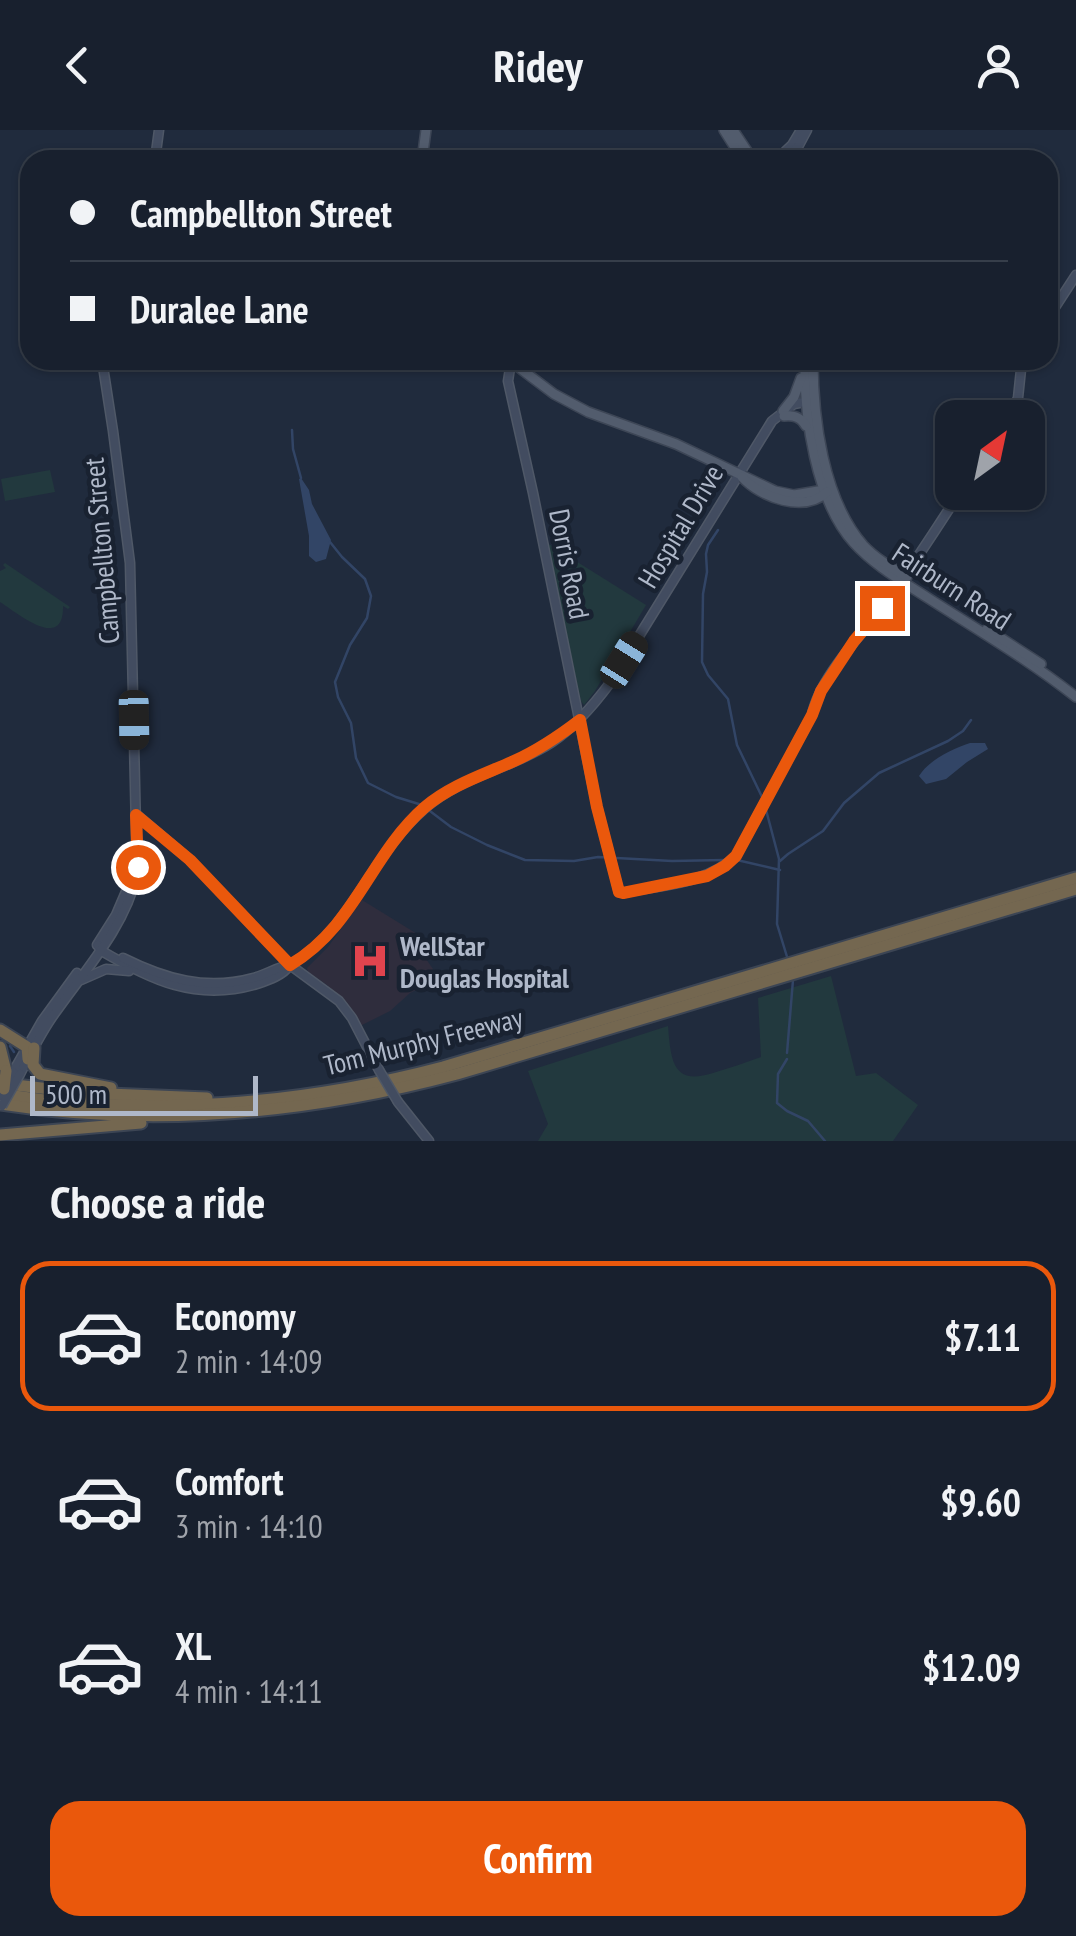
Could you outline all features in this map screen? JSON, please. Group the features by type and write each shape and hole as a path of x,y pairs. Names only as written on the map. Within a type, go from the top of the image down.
{"highway":[{"name":"Tom Murphy Freeway","path":"4,1090 81,1103 134,1106 224,1104 356,1088 442,1068 1076,876"},
{"name":"Tom Murphy Freeway","path":"4,1090 85,1114 185,1116 297,1108 366,1096 421,1084 1076,889"},
{"path":"0,1030 26,1049"},
{"path":"35,1033 25,1040 26,1049 40,1074 144,1095"},
{"path":"0,1047 4,1090 276,1099"},
{"path":"0,1136 185,1116"}],"main road":[{"path":"522,370 554,394 588,412 676,444 784,494 830,491"},
{"path":"802,370 800,386 783,414 800,419 809,432"},
{"path":"804,370 809,432 830,491"},
{"path":"811,370 806,402 830,491"},
{"name":"Fairburn Road","path":"830,491 865,547 903,578 1076,697"},
{"name":"Fairburn Road","path":"903,578 1016,646 1076,689"}],"street":[{"path":"787,150 804,130"},
{"path":"1058,303 1076,275"},
{"name":"Campbellton Street","path":"35,1033 113,932 135,880 130,564 104,370"},
{"name":"Dorris Road","path":"509,370 508,382 597,807 619,892 707,876 725,866 742,847 821,691 903,578"},
{"path":"1017,400 1021,370"},
{"path":"783,414 794,404 806,402"},
{"name":"Hospital Drive","path":"100,947 156,974 192,983 252,979 304,957 328,936 396,838 427,806 460,784 552,742 580,720 610,683 772,421 783,414"},
{"path":"903,578 948,510"},
{"path":"136,815 190,860 290,965 336,998 398,1102 429,1141"},
{"name":"Campbellton Street","path":"100,947 132,877 136,859"},
{"path":"113,932 111,946 118,956"},
{"name":"Hospital Drive","path":"100,947 138,973 178,987 214,991 263,982 287,971 290,965"},
{"path":"278,952 278,969"},
{"path":"304,957 304,969 310,979"},
{"path":"69,989 100,971 120,968 138,973"},
{"name":"Campbellton Street","path":"4,1090 26,1049 69,989"}],"shaded area":[{"name":"WellStar Douglas Hospital","path":"362,900 435,945 426,959 433,969 418,989 390,1011 360,1026 340,999 307,968 328,947"}],"green space":[{"path":"50,470 55,492 5,501 1,479"},
{"path":"547,543 646,605 584,705 581,701"},
{"path":"5,563 70,607 63,606 56,627 38,625 0,602 0,571 6,568"},
{"path":"831,976 856,1076 876,1073 918,1105 893,1141 538,1141 548,1124 528,1071 668,1026 673,1059 682,1073 699,1076 719,1071 761,1057 758,998"}],"water":[{"path":"301,478 331,540 326,559 316,562 309,556"},
{"path":"970,743 985,743 988,749 946,779 926,784 919,776 942,756"}],"waterway":[{"path":"292,430 301,478"},
{"path":"718,530 706,554 702,662 728,699 737,745 763,799"},
{"path":"330,542 365,579 371,596 367,618 350,645 335,682 351,723 356,758 368,783 422,805 451,827 525,860 724,860"},
{"path":"780,861 823,831 844,803 879,773 948,741 971,720"},
{"path":"765,806 779,859 777,924 788,960"},
{"path":"737,860 780,870"},
{"path":"787,1053 793,980"},
{"path":"10,1046 14,1052"},
{"path":"787,1059 778,1074 777,1103 808,1121 825,1141"}],"place":[{"name":"WellStar Douglas Hospital","path":"370,961"}],"route":[{"path":"138,867 136,815 207,876 290,965 328,936 396,838 427,806 460,784 552,742 580,720 619,892 707,876 725,866 742,847 821,691 854,641 882,608"}]}
